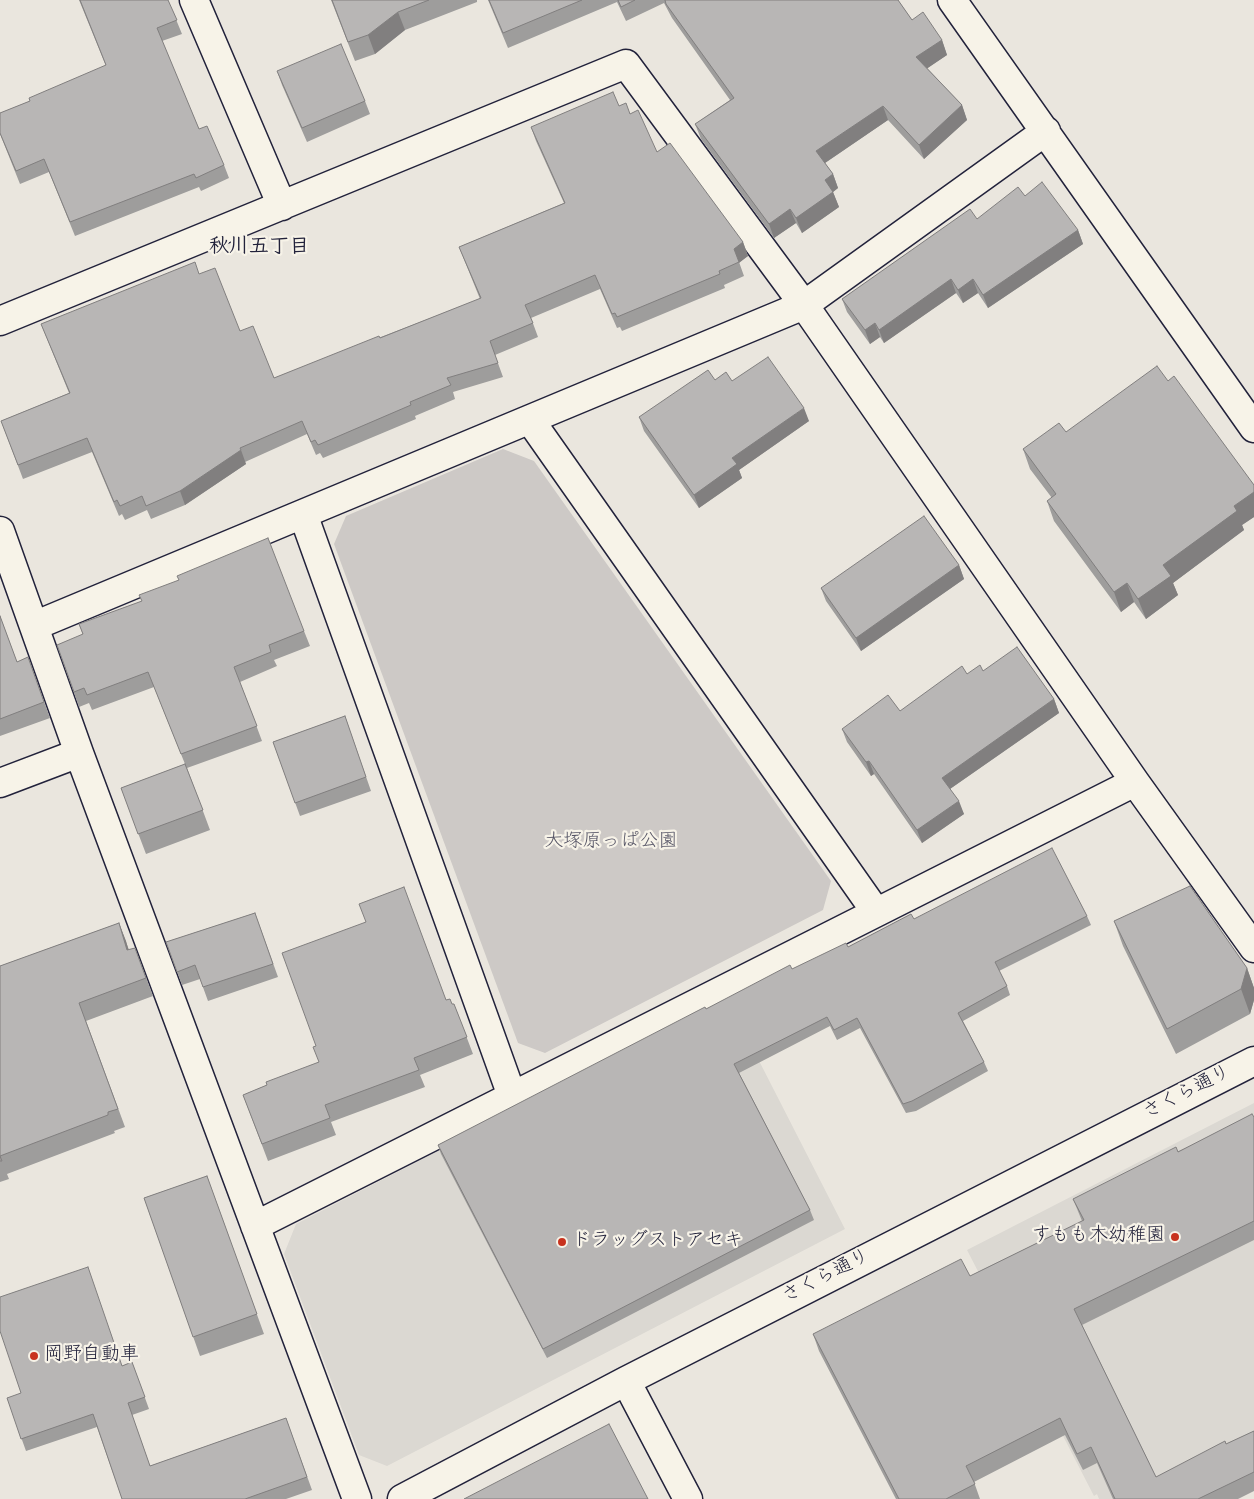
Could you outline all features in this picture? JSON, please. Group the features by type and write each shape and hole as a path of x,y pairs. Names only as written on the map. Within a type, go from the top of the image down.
{"street":[{"path":"194,0 282,206"},
{"path":"952,0 1254,428"},
{"path":"0,321 626,64 804,305 1134,782 1254,948"},
{"path":"34,626 804,305 1046,131"},
{"path":"530,420 876,912"},
{"path":"303,514 512,1096"},
{"path":"0,531 79,753 357,1499"},
{"path":"0,782 79,753"},
{"path":"255,1226 1134,782"},
{"name":"さくら通り","path":"402,1499 626,1381 1254,1061"},
{"path":"626,1381 688,1499"}],"shaded area":[{"path":"729,1002 845,1229 387,1466 359,1455 284,1254 296,1224"},
{"path":"1254,1103 1254,1442 1141,1499 1099,1499 1097,1494 1094,1496 967,1250"}],"green space":[{"name":"大塚原っぱ公園","path":"503,449 534,461 831,881 823,910 545,1053 518,1043 334,544 346,516"}],"building":[{"path":"80,0 168,0 177,20 157,28 199,129 207,126 224,165 196,178 194,174 70,222 44,159 16,171 0,133 0,113 30,101 29,98 106,65"},
{"path":"332,0 429,0 398,12 368,35 348,42"},
{"path":"489,0 582,0 503,33"},
{"path":"618,0 635,0 621,7"},
{"path":"665,0 898,0 912,20 923,12 942,40 916,57 962,105 919,145 883,106 816,151 833,174 825,180 833,192 796,218 790,209 769,224 695,124 734,98"},
{"path":"341,44 365,101 302,128 277,71"},
{"path":"613,92 619,106 626,103 630,114 638,110 657,152 670,143 743,242 734,249 739,262 719,271 720,274 617,317 615,313 612,314 595,275 525,305 533,323 490,341 498,363 447,378 451,385 410,402 411,405 318,445 315,440 311,442 302,421 240,448 241,450 180,491 146,506 142,496 120,506 117,500 114,502 87,438 18,465 1,421 70,393 41,324 195,262 199,274 215,268 240,331 253,326 274,378 481,298 459,247 565,203 531,127"},
{"path":"1042,182 1078,230 983,295 973,279 958,290 951,279 879,330 875,323 865,330 842,299 970,209 977,219 1018,187 1025,196"},
{"path":"768,357 804,408 732,458 737,464 694,495 639,417 708,370 715,380 726,372 732,381"},
{"path":"1157,366 1168,381 1174,376 1254,485 1254,492 1234,506 1237,511 1163,565 1171,576 1138,599 1127,583 1114,592 1047,501 1056,494 1023,449 1059,423 1066,432"},
{"path":"924,516 959,565 856,638 821,588"},
{"path":"268,538 304,631 269,645 271,652 234,667 257,726 181,754 148,672 87,695 84,688 74,692 57,645 83,634 79,624 142,601 139,595 179,580 177,576"},
{"path":"0,616 17,662 28,657 44,702 0,719"},
{"path":"1017,647 1054,699 942,778 959,801 917,830 869,761 866,762 842,729 888,695 900,711 962,666 967,674 980,665 983,671"},
{"path":"345,716 366,777 295,803 273,742"},
{"path":"185,764 203,810 138,834 121,788"},
{"path":"1052,848 1087,916 995,962 1007,986 958,1013 984,1062 903,1104 857,1018 834,1030 827,1017 734,1064 810,1210 543,1349 438,1145 790,965 792,969 846,943 848,947 911,914 914,919"},
{"path":"1190,886 1247,968 1241,989 1167,1029 1114,921"},
{"path":"404,887 446,1000 450,999 452,1004 454,1004 467,1037 414,1058 419,1070 325,1105 330,1118 262,1144 243,1095 267,1085 266,1082 319,1062 313,1047 316,1046 282,953 366,922 359,904"},
{"path":"255,913 273,964 203,987 195,965 177,972 166,942"},
{"path":"119,923 127,950 135,948 146,978 79,1003 118,1109 108,1112 108,1115 0,1156 0,966"},
{"path":"1252,1114 1254,1117 1254,1221 1074,1309 1156,1477 1225,1441 1226,1444 1254,1431 1254,1472 1198,1499 1115,1499 1091,1447 1077,1454 1060,1418 966,1466 975,1484 946,1499 899,1499 813,1334 961,1259 970,1276 1084,1220 1073,1199 1176,1147 1178,1152"},
{"path":"207,1176 257,1314 193,1337 144,1198"},
{"path":"88,1267 122,1366 132,1362 145,1397 128,1403 150,1466 286,1418 307,1477 245,1499 122,1499 93,1414 21,1439 7,1398 21,1393 0,1331 0,1297"},
{"path":"609,1424 648,1499 464,1499"}],"place":[{"name":"すもも木幼稚園","path":"1175,1237"},
{"name":"ドラッグストアセキ","path":"562,1242"},
{"name":"岡野自動車","path":"34,1356"}],"district":[{"name":"秋川五丁目","path":"259,249"}]}
